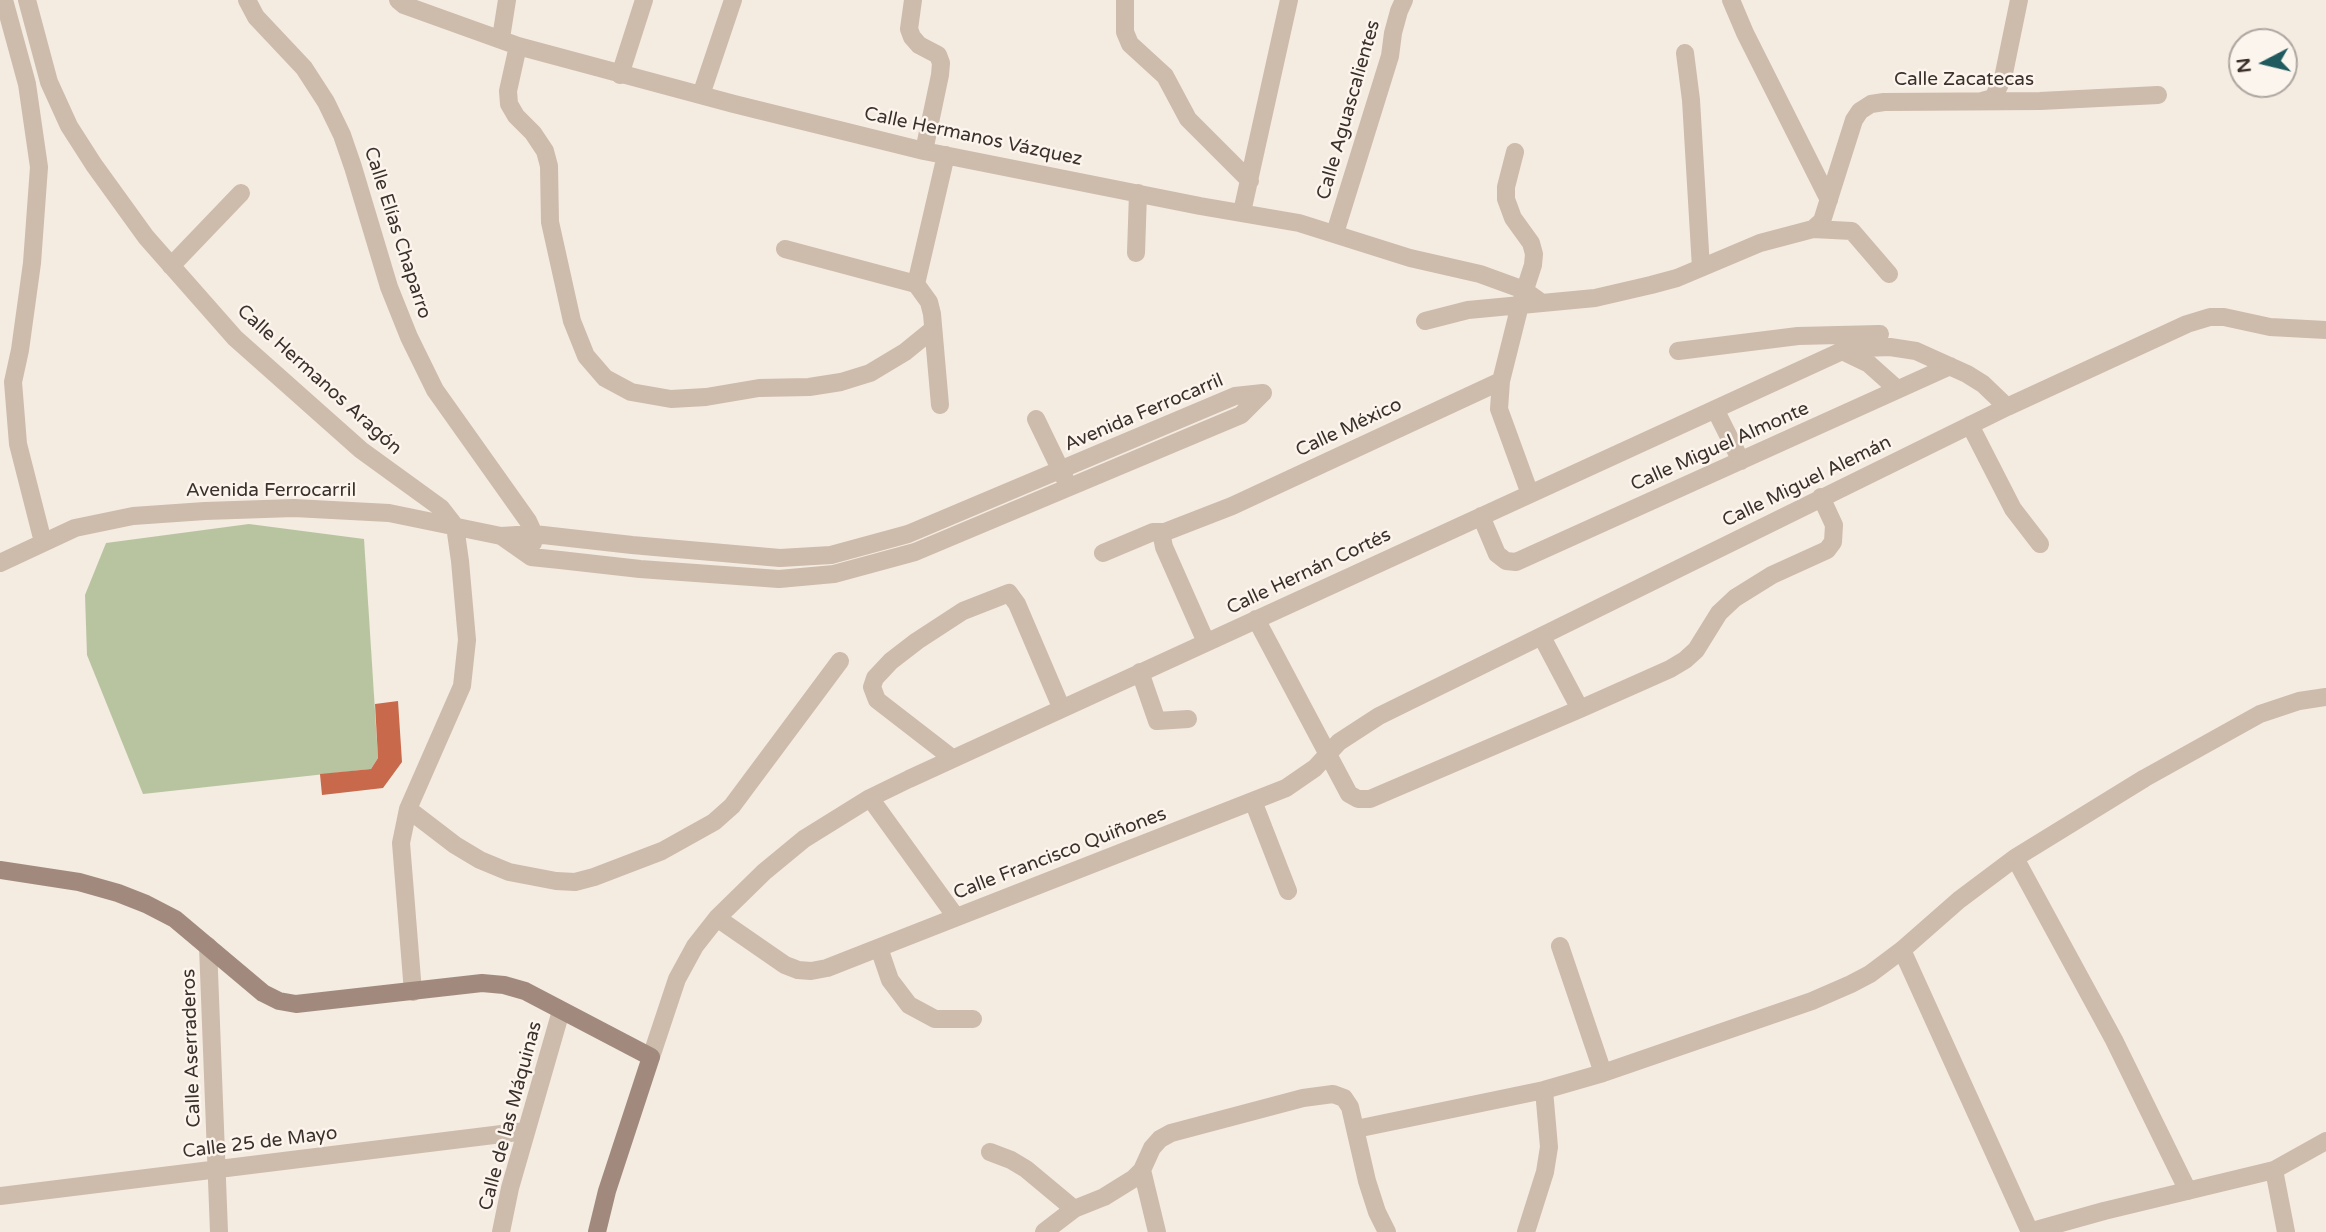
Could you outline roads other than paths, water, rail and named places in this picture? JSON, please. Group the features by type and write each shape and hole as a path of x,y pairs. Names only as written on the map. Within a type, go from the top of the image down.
{"street":[{"path":"4,0 27,84 39,167 32,263 13,383 18,444 43,542"},
{"name":"Calle Hermanos Aragón","path":"27,0 49,82 69,126 122,205 171,266 235,338 272,372 361,450 441,508 455,526"},
{"name":"Calle Hermanos Vázquez","path":"398,0 518,46 620,75 924,151 1138,194 1278,218 1335,233 1410,258 1480,274 1522,297 1542,303 1595,298 1651,285 1701,268 1760,243 1813,229 1852,232 1889,274"},
{"path":"501,38 507,0"},
{"path":"620,75 644,0"},
{"path":"701,95 733,0"},
{"path":"913,0 909,29 912,37 919,45 938,55 941,63 924,151"},
{"path":"1125,0 1125,32 1130,44 1165,76 1188,119 1250,181"},
{"path":"1242,212 1289,0"},
{"name":"Calle Aguascalientes","path":"1335,233 1390,56 1392,33 1405,0"},
{"path":"1731,0 1829,200"},
{"path":"1982,101 1993,98 2003,78 2019,0"},
{"name":"Calle Elías Chaparro","path":"247,1 256,18 304,68 326,102 342,135 389,286 409,337 435,390 517,505 534,534"},
{"path":"518,46 508,91 509,104 545,151 549,166 551,222 572,321 586,356 605,378 631,392 671,399 706,397 759,388 809,387 841,382 870,373 905,352 932,330"},
{"path":"1685,53 1701,268"},
{"name":"Calle Zacatecas","path":"1813,229 1822,221 1854,120 1860,111 1871,104 2040,101 2158,94"},
{"path":"1515,152 1506,187 1506,199 1513,218 1531,243 1534,254 1501,381 1499,409 1530,494"},
{"path":"916,284 946,155"},
{"path":"171,266 241,193"},
{"path":"1136,253 1138,194"},
{"path":"785,249 916,284 929,302 932,314 940,405"},
{"path":"1424,321 1522,297"},
{"name":"Calle Miguel Alemán","path":"1327,754 1355,730 1379,716 1821,497 2187,324 2210,317 2224,317 2270,327 2326,330"},
{"path":"1678,351 1798,336 1880,334"},
{"path":"1798,336 1820,360"},
{"name":"Calle Hernán Cortés","path":"651,1057 677,979 695,946 717,918 803,839 870,798 952,758 1842,351 1890,348 1916,351 1983,384 2007,407"},
{"path":"1842,351 1869,364 1897,389"},
{"name":"Calle Miguel Almonte","path":"1481,516 1497,554 1506,561 1527,559 1950,366"},
{"name":"Calle México","path":"1103,553 1153,532 1165,532 1232,506 1501,381"},
{"name":"Avenida Ferrocarril","path":"0,563 75,528 132,516 205,510 294,508 389,513 501,536 534,534 780,558 831,555 908,534 1064,478 1241,415 1263,393 1235,396 1064,478 915,552 834,574 779,579 640,569 531,556 501,536"},
{"path":"1715,409 1741,461"},
{"path":"1036,419 1064,478"},
{"path":"1970,425 2013,509 2040,544"},
{"path":"1256,620 1349,794 1358,799 1370,799 1580,709 1685,660 1696,650 1719,613 1735,598 1772,575 1827,550 1833,542 1834,525 1821,497"},
{"path":"412,992 401,844 408,809 462,686 467,640 455,526"},
{"path":"1165,532 1162,537 1164,547 1206,642"},
{"path":"531,556 534,534"},
{"path":"858,549 863,568"},
{"path":"952,758 877,700 872,687 875,678 891,661 963,611 1009,593 1017,604 1061,707"},
{"path":"1542,637 1580,709"},
{"path":"408,809 455,845 480,860 509,872 556,881 575,882 594,877 662,851 714,822 732,806 840,661"},
{"path":"1140,672 1157,721 1188,719"},
{"path":"1356,1129 1544,1090 1603,1073 1812,1001 1870,974 1959,900 2015,858 2145,778 2260,714 2299,701 2326,697"},
{"name":"Calle Francisco Quiñones","path":"717,918 785,965 811,971 827,968 1286,788 1315,768 1327,754"},
{"path":"870,798 956,917"},
{"path":"1253,801 1288,891"},
{"path":"2015,858 2114,1040 2188,1191"},
{"path":"0,870 79,882 118,893 175,919 263,993 279,1001 296,1004 482,983 504,985 525,991 651,1057 607,1191 597,1232"},
{"name":"Calle Aserraderos","path":"208,946 219,1232"},
{"path":"1560,946 1603,1073"},
{"path":"879,948 890,979 909,1005 934,1019 973,1019"},
{"path":"1902,950 2029,1232 2104,1210 2274,1170 2326,1141"},
{"name":"Calle de las Máquinas","path":"501,1232 510,1188 561,1011"},
{"path":"1526,1232 1545,1172 1549,1147 1544,1090"},
{"path":"1044,1232 1074,1209 1122,1188 1142,1170 1152,1147 1171,1133 1303,1098 1333,1094 1344,1098 1350,1107 1367,1181 1387,1232"},
{"name":"Calle 25 de Mayo","path":"0,1196 526,1131"},
{"path":"990,1152 1011,1160 1026,1170 1074,1209"},
{"path":"1142,1170 1157,1232"},
{"path":"2274,1170 2286,1232"}]}
